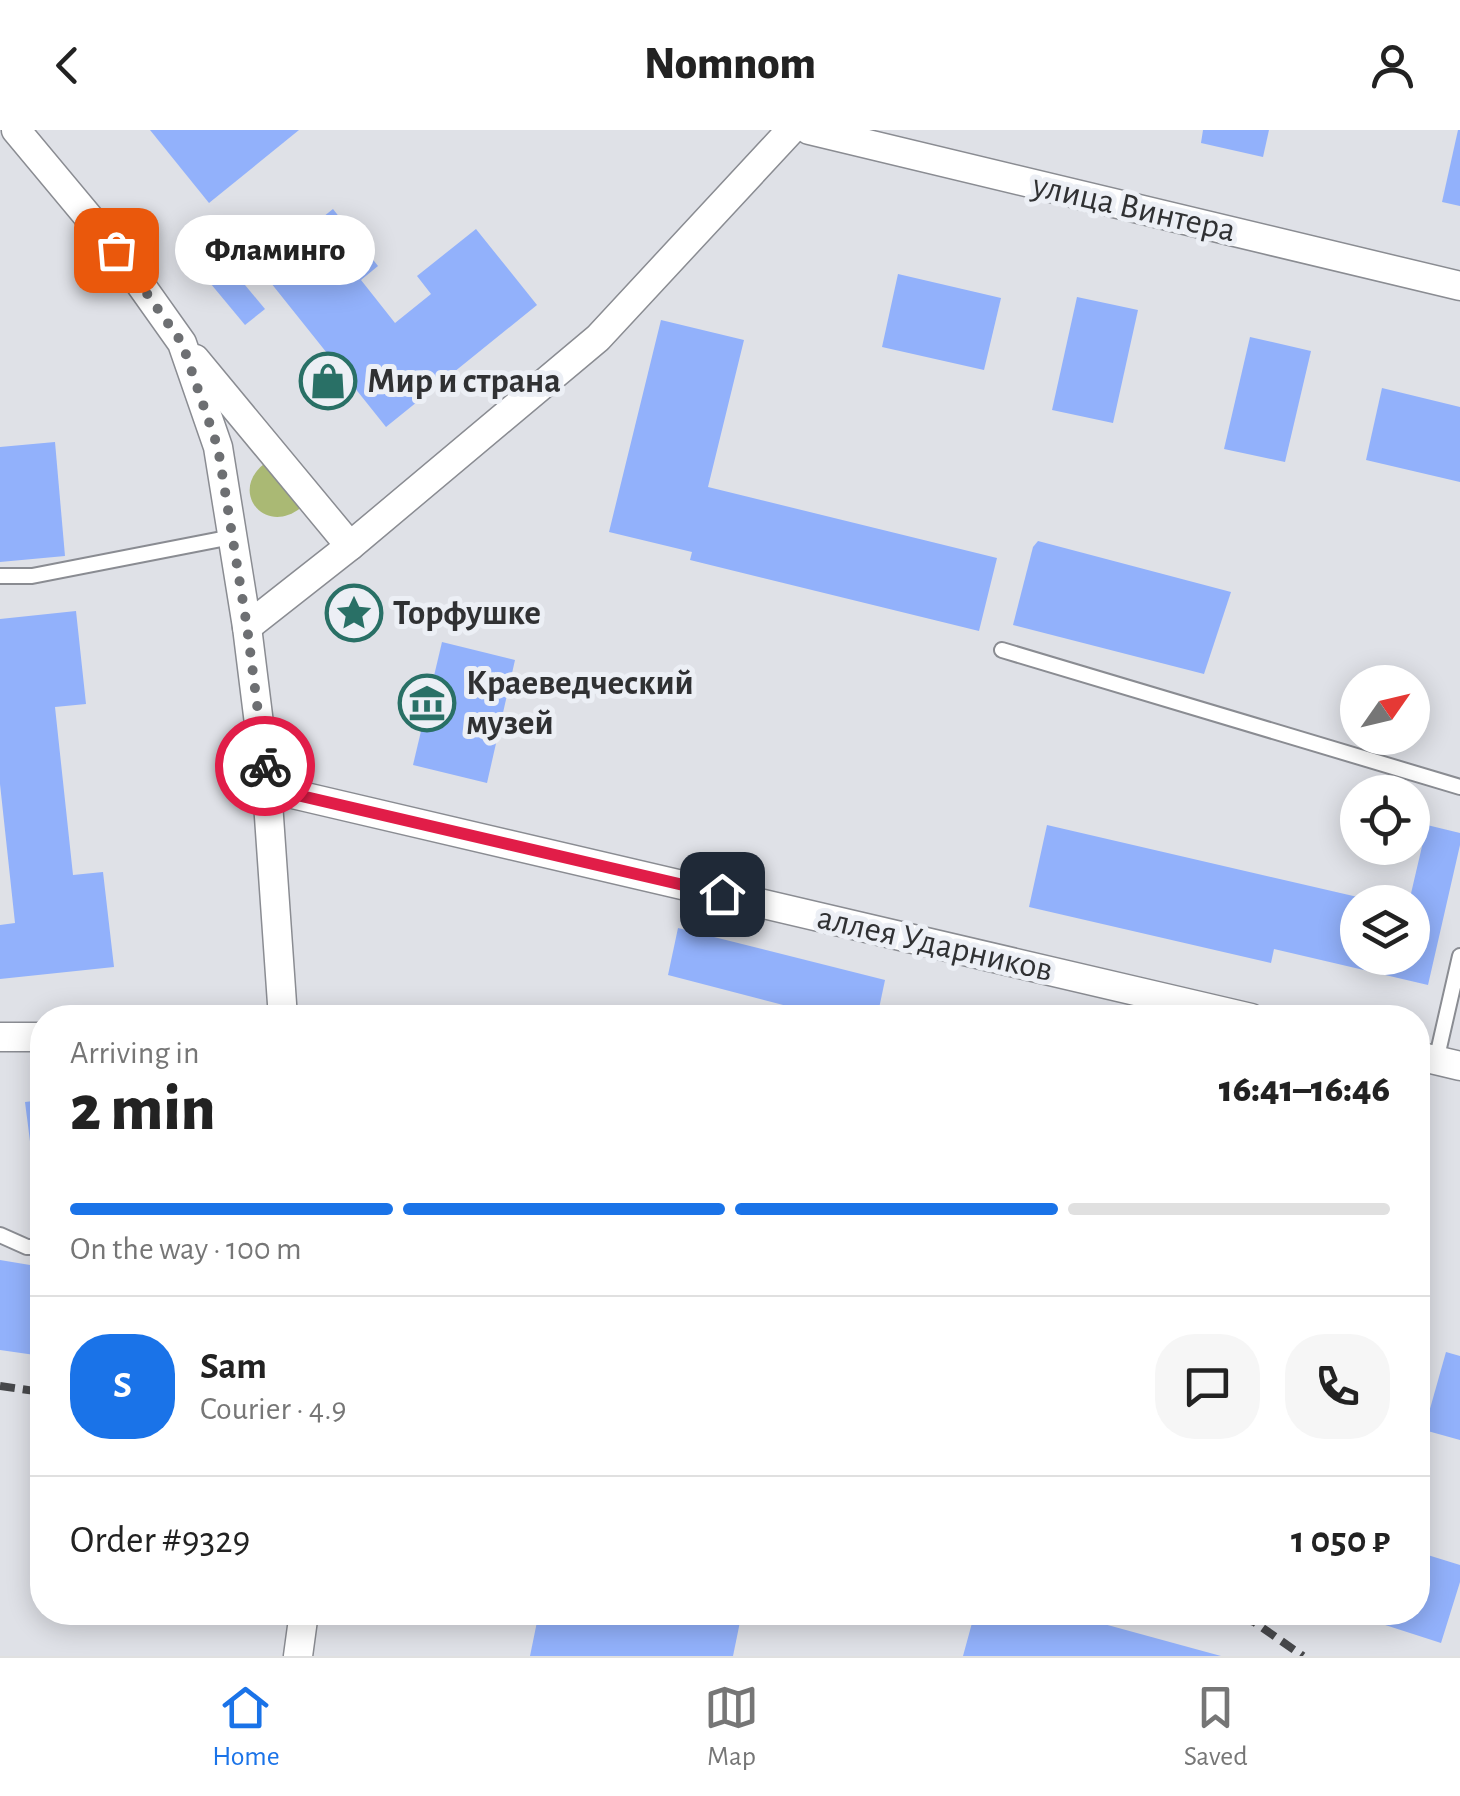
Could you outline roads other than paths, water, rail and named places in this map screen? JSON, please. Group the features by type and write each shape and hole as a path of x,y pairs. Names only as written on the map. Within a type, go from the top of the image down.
{"street":[{"path":"16,130 116,250 182,343 350,546"},
{"path":"247,627 598,338 791,130"},
{"name":"улица Винтера","path":"808,130 1460,286"},
{"path":"182,343 218,448 247,627 267,788 282,1005"},
{"name":"аллея Ударников","path":"267,788 1195,1005"},
{"path":"0,1038 30,1037"},
{"path":"298,1656 302,1625"}],"lane":[{"path":"0,576 32,576 232,538"},
{"path":"1002,650 1460,787"},
{"path":"1438,1061 1460,956"},
{"path":"0,1235 30,1247"}],"railway":[{"path":"0,1386 30,1390"},
{"path":"1258,1625 1303,1656"}],"place":[{"name":"Фламинго","path":"116,250"},
{"name":"Мир и страна","path":"328,381"},
{"name":"Торфушке","path":"354,613"},
{"name":"Краеведческий музей","path":"427,703"}]}
